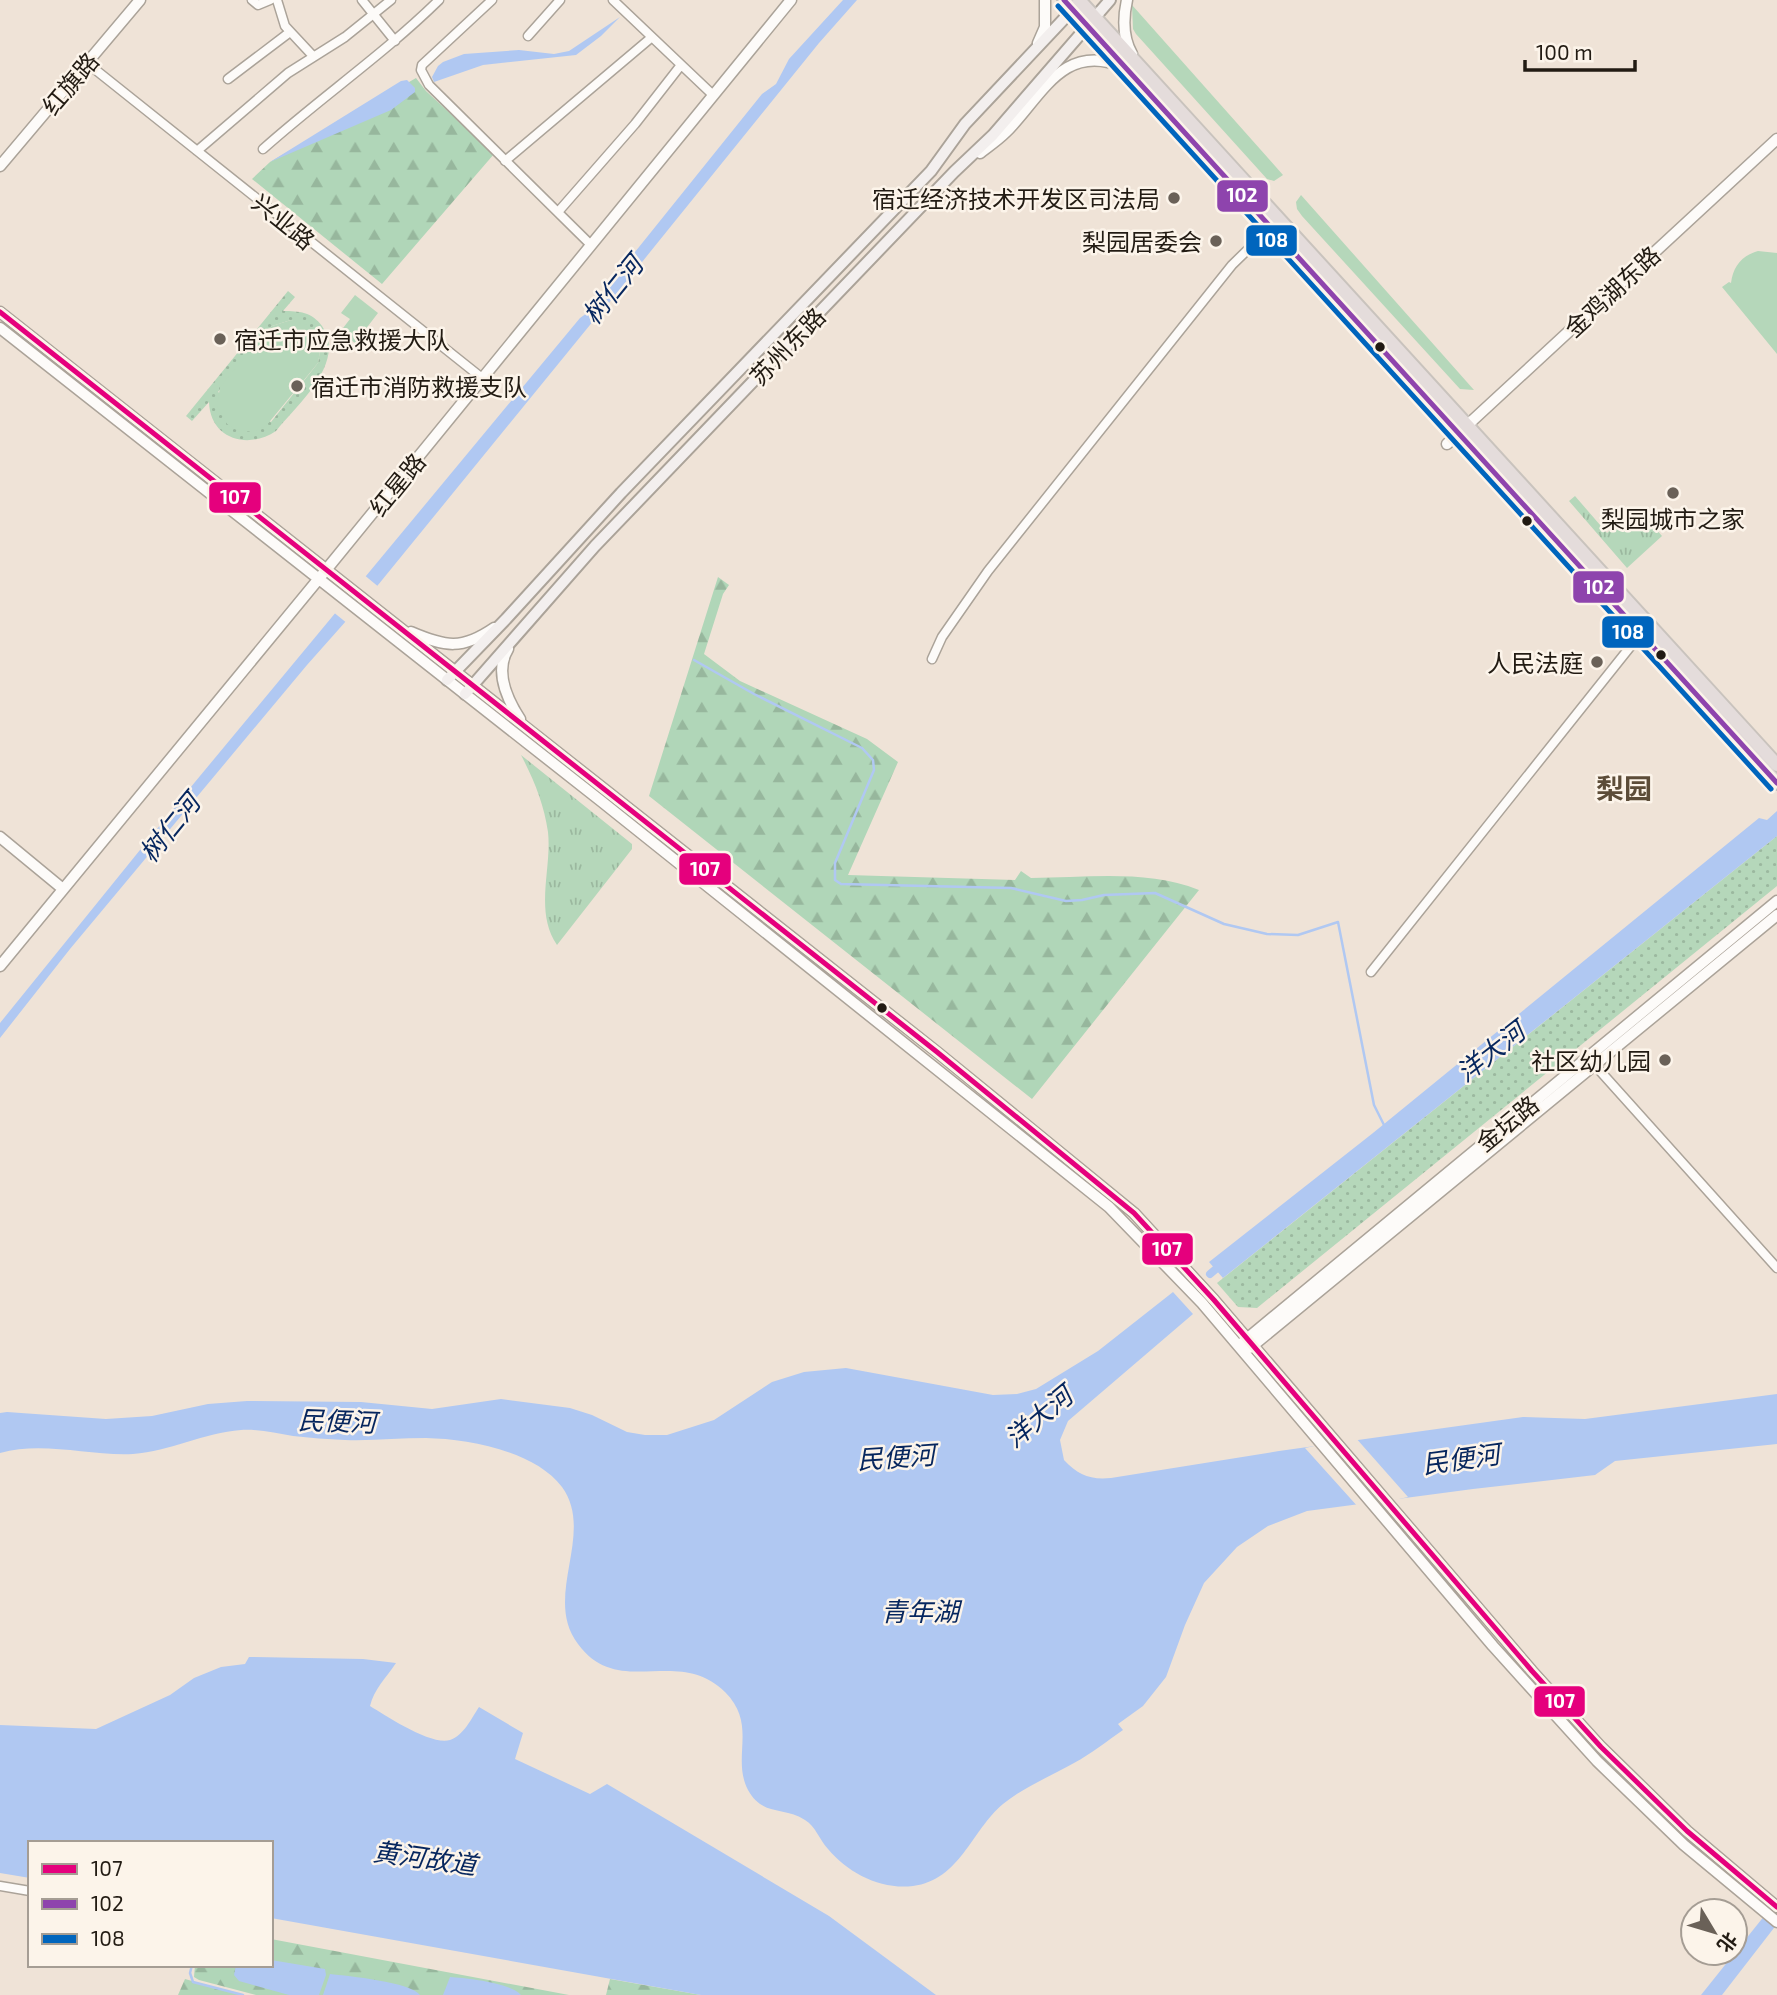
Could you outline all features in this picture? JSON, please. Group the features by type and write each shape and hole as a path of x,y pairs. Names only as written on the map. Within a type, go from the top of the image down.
{"highway":[{"path":"1076,2 1457,435"},
{"path":"1132,65 1271,228 1457,435 1777,765"},
{"path":"1644,629 1777,783"}],"main road":[{"name":"苏州东路","path":"465,694 595,546 954,172 993,135 1110,0"},
{"name":"苏州东路","path":"447,680 629,484 931,171 965,124 1076,2"}],"street":[{"name":"红旗路","path":"0,166 140,0"},
{"path":"252,0 258,5 270,0"},
{"path":"278,0 285,26 313,56"},
{"path":"362,0 395,41"},
{"path":"197,151 288,73 374,15 391,0"},
{"path":"263,149 312,106 395,41 439,0"},
{"path":"492,0 422,65 421,70 429,85 591,245"},
{"path":"528,36 560,0"},
{"path":"613,0 713,95"},
{"name":"红星路","path":"0,966 791,0"},
{"path":"1035,48 1045,27 1045,0"},
{"path":"954,172 1006,132 1056,74 1070,65 1101,60 1132,65 1125,33 1127,0"},
{"path":"228,79 290,32"},
{"path":"505,161 652,37"},
{"name":"兴业路","path":"87,64 482,378"},
{"path":"558,212 635,124 681,65"},
{"name":"金鸡湖东路","path":"1457,435 1777,139"},
{"path":"932,659 942,637 1000,554 1232,265 1271,228"},
{"path":"0,312 322,574 447,680 527,733 816,957 1049,1142 1133,1213 1250,1342 1532,1671 1601,1747 1687,1831 1775,1905"},
{"path":"0,328 322,574 399,627 456,671 808,968 1109,1207 1202,1303 1369,1502 1597,1762 1684,1845 1777,1922"},
{"path":"399,627 426,639 458,645 479,638 506,619"},
{"path":"1371,972 1644,629"},
{"path":"519,631 503,657 502,677 508,698 527,733"},
{"path":"0,837 63,889"},
{"name":"金坛路","path":"1241,1349 1591,1061 1777,901"},
{"name":"金坛路","path":"1591,1061 1777,915"},
{"path":"808,968 816,957"},
{"path":"861,1010 869,999"},
{"path":"1591,1061 1777,1268"},
{"path":"1276,1391 1286,1384"},
{"path":"0,1886 28,1891"}],"green space":[{"path":"1132,5 1283,175 1274,181 1267,179 1136,34 1133,29"},
{"path":"416,78 426,91 494,154 382,284 252,179 270,162"},
{"path":"1301,195 1474,390 1460,389 1302,216 1296,202"},
{"path":"1758,251 1777,253 1777,354 1722,287 1731,283 1736,267 1743,259"},
{"path":"288,291 295,297 283,311 305,313 322,326 328,340 324,368 317,382 276,431 254,440 232,438 216,425 209,402 192,421 186,416","holes":["291,320 318,336 321,345 318,363 271,422 218,392 272,326"]},
{"path":"355,295 378,313 355,343 340,332 350,319 341,313"},
{"path":"291,320 307,325 318,336 321,345 318,363 266,426 252,432 234,429 227,424 217,406 220,387 272,326"},
{"path":"1575,496 1607,533 1637,507 1662,536 1627,568 1569,501"},
{"path":"718,577 729,585 723,594 704,654 740,681 867,739 898,762 848,875 1015,880 1021,871 1031,878 1094,876 1158,879 1199,890 1032,1099 649,796"},
{"path":"521,755 632,844 632,849 557,945 546,918 548,832 538,792"},
{"path":"1777,836 1777,886 1257,1308 1238,1307 1217,1283"},
{"path":"273,1939 569,1995 256,1995 194,1977 195,1967 273,1967"},
{"path":"185,1979 242,1995 178,1995"},
{"path":"610,1979 701,1995 606,1995"}],"water":[{"name":"树仁河","path":"843,0 857,0 819,43 600,314 592,308 762,94 776,84 789,59"},
{"path":"620,17 576,55 483,65 434,82 432,77 443,62 464,54 519,50 554,54 569,51"},
{"path":"407,80 415,88 415,92 391,110 270,162 401,81"},
{"name":"树仁河","path":"587,313 594,320 378,585 307,665 70,949 0,1038 0,1023 195,782 580,318"},
{"path":"1777,811 1777,836 1223,1278 1209,1262 1373,1133 1759,818 1767,820"},
{"name":"青年湖","path":"1173,1292 1193,1314 1068,1421 1060,1440 1064,1460 1079,1473 1097,1478 1111,1478 1279,1451 1523,1417 1585,1419 1777,1394 1777,1444 1615,1461 1595,1475 1307,1511 1268,1526 1237,1547 1204,1583 1166,1677 1143,1706 1118,1724 1123,1730 1080,1759 1003,1804 954,1865 942,1874 929,1882 901,1887 877,1882 855,1872 836,1858 805,1820 767,1808 754,1798 743,1778 740,1717 735,1704 725,1692 707,1679 688,1673 612,1669 594,1660 578,1644 568,1626 565,1606 573,1545 571,1505 562,1487 535,1464 500,1449 462,1441 426,1438 345,1440 247,1430 227,1432 133,1454 33,1448 0,1453 0,1413 7,1412 106,1419 152,1416 208,1404 247,1401 361,1402 432,1409 501,1399 570,1408 627,1432 667,1435 714,1420 772,1382 804,1372 846,1368 993,1395 1017,1394 1036,1389 1098,1351"},
{"name":"黄河故道","path":"249,1657 363,1659 396,1663 377,1689 370,1706 421,1735 442,1741 455,1738 463,1731 479,1707 523,1733 515,1759 590,1794 607,1784 829,1916 936,1995 701,1995 273,1918 273,1841 28,1841 28,1878 0,1873 0,1725 96,1729 170,1695 194,1678 221,1667 245,1664"},
{"path":"1777,1900 1777,1924 1749,1960 1749,1935"},
{"path":"273,1960 325,1969 326,1975 319,1995 289,1995 239,1981 234,1975 236,1967 273,1967"},
{"path":"1723,1967 1744,1967 1722,1995 1701,1995"},
{"path":"330,1974 392,1983 414,1990 420,1995 323,1995"},
{"path":"450,1977 499,1984 521,1995 443,1995"}],"pier":[{"path":"363,574 380,588 348,624 332,611"},
{"path":"1355,1437 1408,1497 1359,1508 1305,1448"}],"waterway":[{"path":"694,660 754,694 862,748 873,760 874,770 835,863 835,880 841,884 1011,888 1066,901 1104,895 1155,893 1224,924 1267,934 1298,935 1338,922 1374,1105 1384,1125"},
{"name":"洋大河","path":"1210,1274 1223,1263"},
{"path":"192,1967 193,1982 243,1995"}],"transit line":[{"name":"102","path":"1064,0 1777,783"},
{"name":"108","path":"1058,6 1771,789"},
{"name":"107","path":"0,312 937,1052 1134,1213 1214,1300 1532,1671 1601,1747 1687,1831 1777,1907"}],"place":[{"name":"宿迁经济技术开发区司法局","path":"1174,198"},
{"name":"梨园居委会","path":"1216,241"},
{"name":"宿迁市应急救援大队","path":"220,339"},
{"name":"宿迁市消防救援支队","path":"297,386"},
{"name":"梨园城市之家","path":"1673,493"},
{"name":"人民法庭","path":"1597,662"},
{"name":"社区幼儿园","path":"1665,1060"}],"district":[{"name":"梨园","path":"1624,788"}],"water label":[{"name":"民便河","path":"337,1420"},
{"name":"民便河","path":"896,1456"},
{"name":"民便河","path":"1461,1458"}]}
